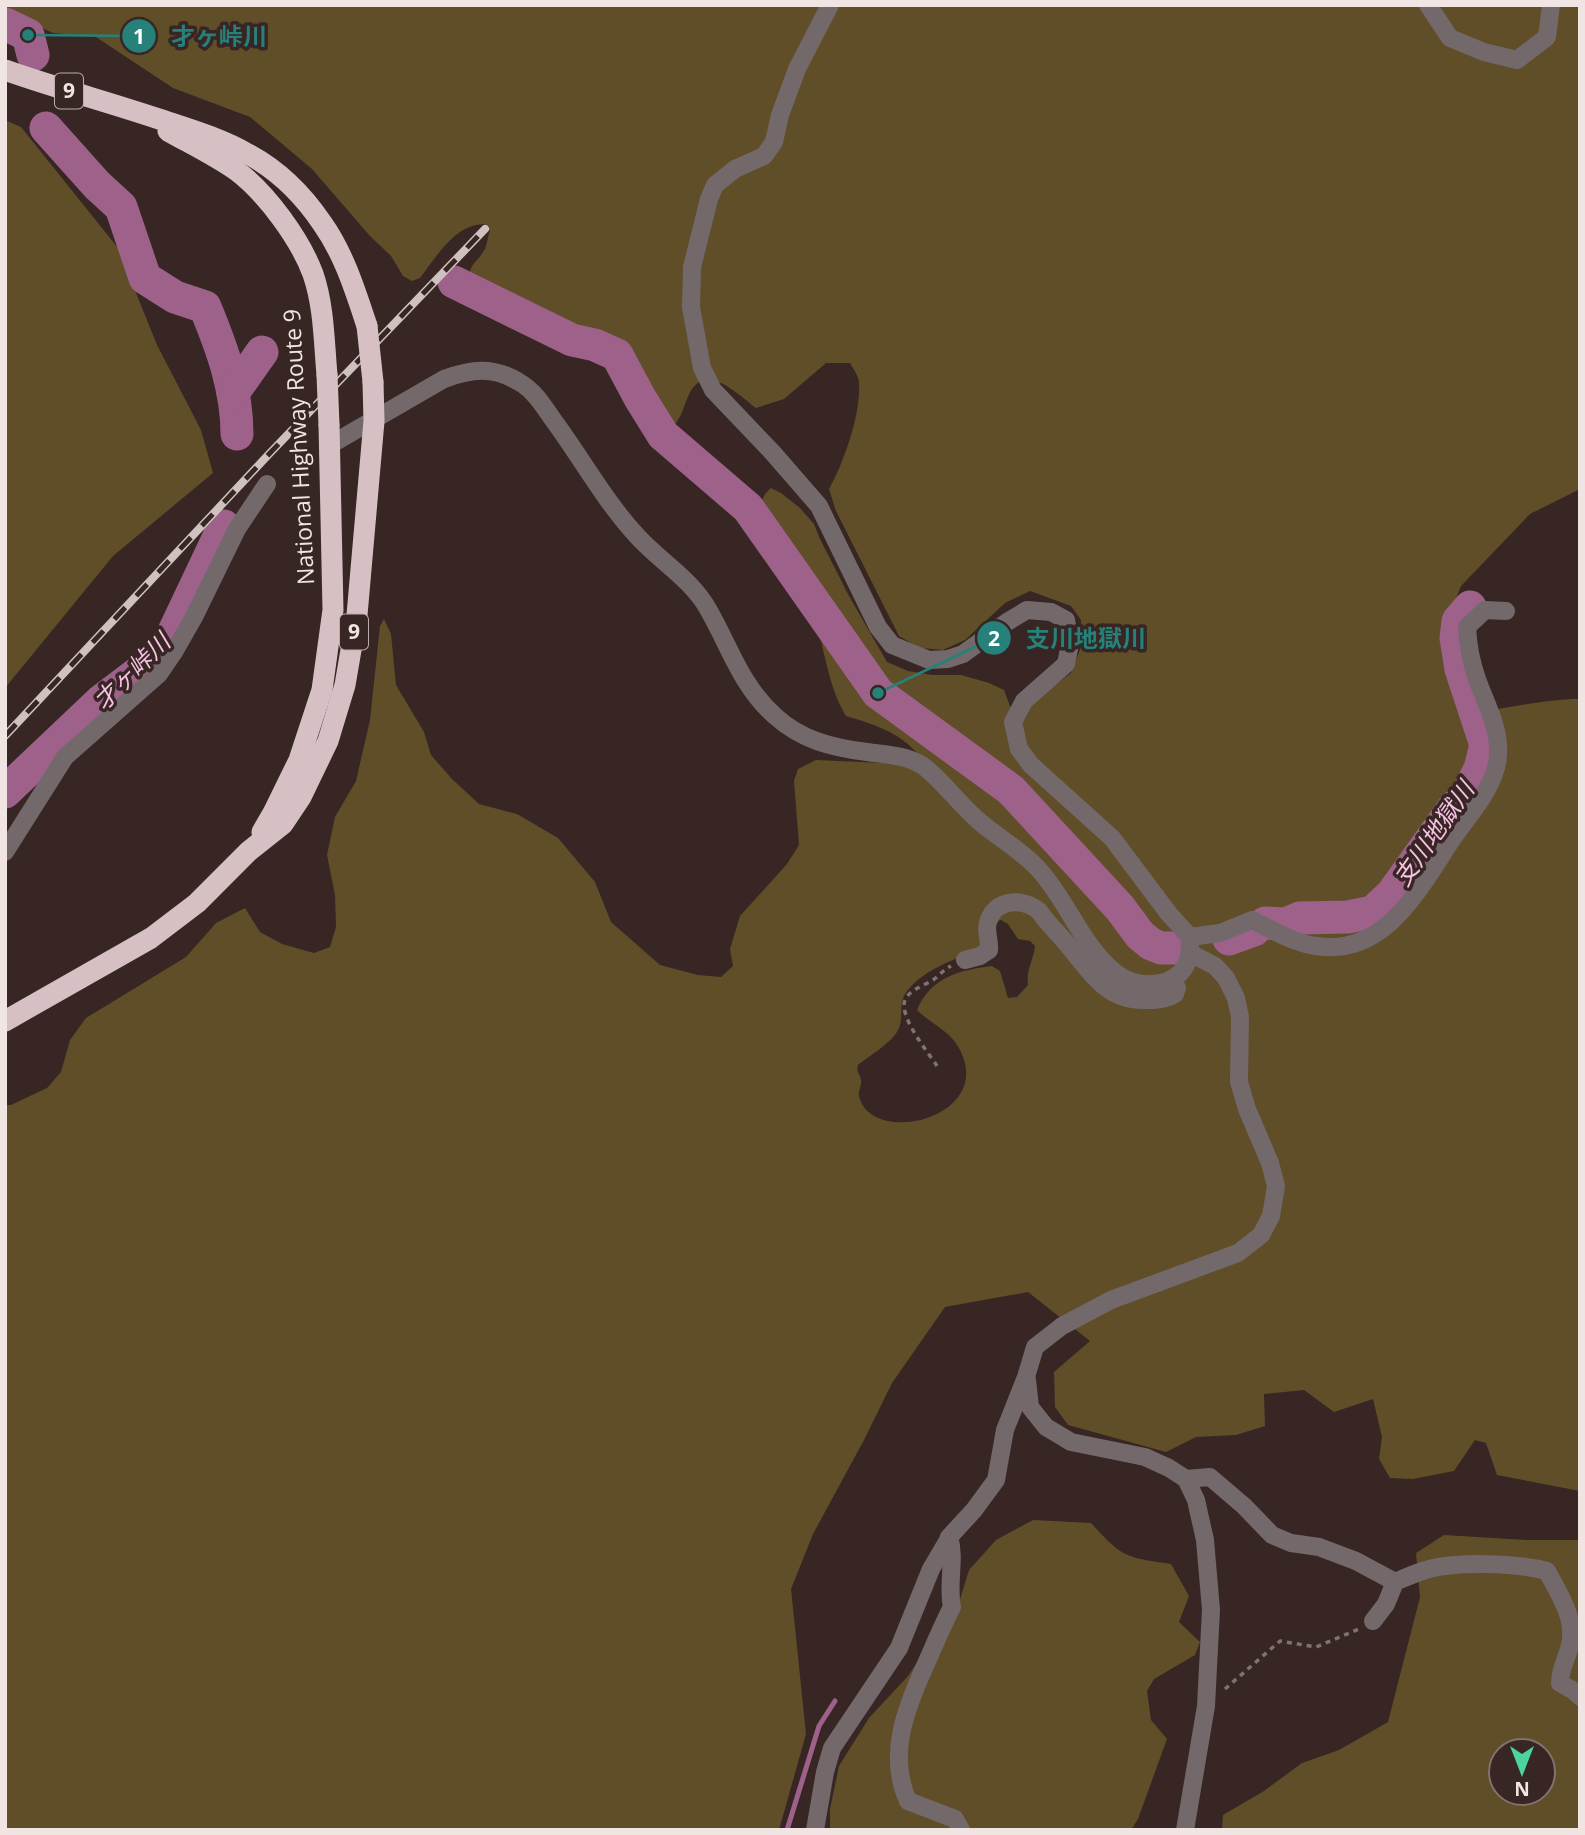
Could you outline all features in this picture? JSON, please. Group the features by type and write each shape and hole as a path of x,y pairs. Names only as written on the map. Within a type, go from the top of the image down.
{"highway":[{"name":"National Highway Route 9","path":"5,70 212,136 248,154 276,173 300,195 336,246 367,326 374,421 356,615 345,685 328,741 301,797 283,824 249,851 197,902 151,938 5,1021"},
{"name":"National Highway Route 9","path":"133,110 238,172 274,208 303,253 313,275 324,327 333,610 322,690 299,761 274,813 249,851"}],"street":[{"path":"815,1830 832,1748 899,1648 931,1569 949,1537 974,1510 996,1480 1005,1430 1035,1347 1062,1326 1111,1300 1238,1253 1261,1235 1271,1216 1276,1186 1239,1082 1240,1017 1236,998 1226,978 1215,965 1190,945 1112,838 1031,765 1019,749 1013,722 1024,701 1066,664 1070,643 1066,620 1051,612 1027,610 963,654 948,659 929,660 892,645 878,627 819,506 713,390 702,368 691,307 692,267 709,199 715,186 735,169 764,156 774,142 780,115 797,69 830,5"},
{"path":"1428,5 1450,38 1484,52 1517,60 1547,37 1551,5"},
{"path":"329,435 374,421 444,379 459,373 477,369 495,371 522,384 537,398 638,537 692,586 708,608 742,677 776,718 804,737 819,743 902,757 926,767 979,821 1041,873 1091,947 1115,973 1141,984 1156,984 1172,978 1180,973 1190,945 1252,920 1305,943 1334,946 1358,944 1396,919 1482,798 1497,770 1497,733 1469,652 1467,627 1485,610 1506,611"},
{"path":"5,852 65,757 159,674 194,617 237,529 267,484"},
{"path":"965,960 989,950 988,922 996,909 1001,905 1021,901 1031,904 1039,911 1090,973 1116,996 1136,1000 1167,998 1175,994 1177,988 1172,978"},
{"path":"1026,1377 1030,1407 1046,1427 1071,1442 1145,1457 1186,1479 1210,1477 1272,1535 1291,1543 1319,1547 1356,1561 1395,1582"},
{"path":"1185,1830 1206,1706 1211,1610 1205,1540 1196,1500 1186,1479"},
{"path":"949,1537 953,1548 949,1592 952,1607 908,1703 898,1764 902,1788 908,1801 955,1819 961,1830"},
{"path":"1373,1621 1386,1605 1395,1582 1426,1570 1455,1564 1525,1565 1547,1571 1572,1622 1570,1646 1560,1670 1560,1683 1580,1697"}],"path":[{"path":"937,1066 904,1013 905,999 938,977 943,970 965,960"},
{"path":"1206,1706 1280,1641 1316,1647 1373,1621"}],"shaded area":[{"path":"5,5 1580,5 1580,489 1530,514 1461,586 1448,618 1445,639 1449,663 1462,705 1471,712 1580,699 1580,1491 1497,1475 1486,1443 1475,1440 1454,1471 1413,1479 1390,1478 1379,1459 1382,1437 1373,1399 1334,1412 1304,1390 1264,1394 1265,1426 1236,1435 1196,1437 1166,1452 1068,1425 1055,1407 1054,1372 1090,1341 1028,1292 945,1307 892,1383 813,1534 791,1589 806,1734 779,1830 5,1830 5,1105 11,1105 47,1088 61,1072 70,1040 86,1018 186,957 216,923 245,908 260,932 282,944 314,953 330,947 336,927 335,895 327,855 335,817 356,781 370,720 380,626 384,619 391,634 396,685 424,732 431,755 452,779 479,804 517,814 558,838 595,882 611,922 660,965 698,975 721,977 733,966 730,949 740,916 787,864 799,845 794,781 798,769 816,760 902,762 918,754 894,734 846,716 835,693 813,612 798,572 769,531 764,519 761,508 763,498 771,488 800,508 814,524 849,596 887,662 908,671 932,675 961,675 989,683 1004,690 1011,709 1033,702 1071,673 1081,647 1081,620 1071,606 1030,591 1005,603 965,640 943,650 920,648 899,636 836,511 829,489 846,452 857,409 859,380 850,363 826,363 784,399 756,408 719,382 701,381 693,387 682,413 667,431 660,424 615,345 571,334 473,286 470,270 485,249 490,231 485,224 474,225 456,235 420,278 412,281 403,276 391,256 370,236 312,169 250,117 173,88 96,37 53,33 5,11","holes":["1001,920 1008,924 1018,939 1030,941 1035,946 1028,985 1017,997 1008,998 1000,971 992,966 947,977 930,990 917,1010 946,1033 960,1050 966,1074 961,1093 947,1108 927,1118 905,1122 885,1120 868,1112 859,1096 861,1078 858,1065 889,1042 898,1031 905,994 930,971 983,947 994,922"]},
{"path":"5,120 21,127 118,248 157,345 201,430 213,473 113,556 5,688"},
{"path":"1033,1520 1091,1523 1118,1550 1144,1560 1171,1564 1189,1596 1179,1622 1200,1642 1195,1655 1154,1679 1147,1691 1151,1720 1167,1739 1138,1819 1131,1830 830,1830 830,1809 839,1766 869,1718 908,1676 928,1646 954,1619 969,1570 996,1540"},
{"path":"1444,1535 1580,1540 1580,1830 1222,1830 1223,1815 1264,1791 1302,1763 1339,1750 1388,1722 1420,1597 1416,1553"}],"waterway":[{"name":"才ヶ峠川","path":"5,24 28,35 33,55"},
{"name":"才ヶ峠川","path":"46,128 97,185 121,207 145,278 175,297 205,307 227,369 237,434"},
{"name":"支川地獄川","path":"454,282 572,340 595,345 617,355 663,435 748,508 878,693 1011,790 1120,908 1140,935 1161,948 1175,948"},
{"name":"支川地獄川","path":"233,393 262,352"},
{"name":"才ヶ峠川","path":"5,792 101,701 146,667 170,640 224,526"},
{"name":"支川地獄川","path":"1265,923 1286,924 1300,918 1348,917 1373,912 1392,894 1452,810 1467,794 1480,769 1486,745 1461,669 1456,638 1458,621 1470,607"},
{"name":"支川地獄川","path":"1229,939 1254,930"},
{"path":"787,1830 819,1726 835,1701"}],"railway":[{"path":"5,736 270,453 485,229"}],"place":[{"name":"才ヶ峠川","path":"28,35"},
{"name":"支川地獄川","path":"878,693"}]}
